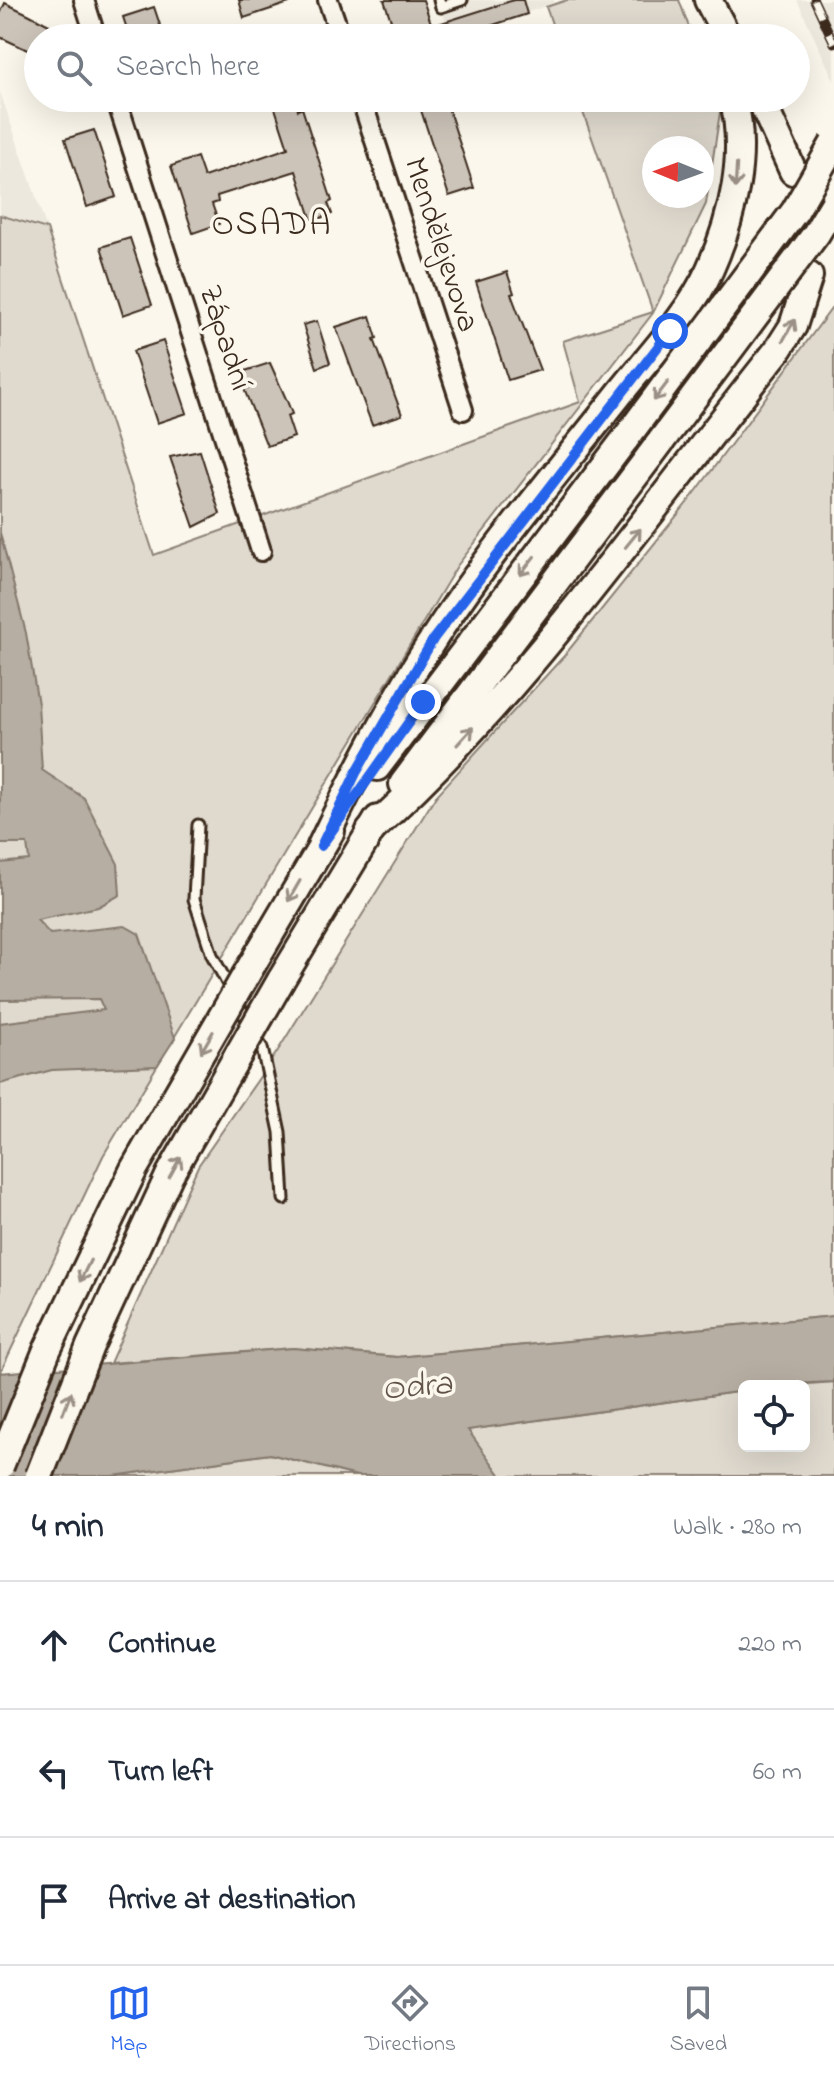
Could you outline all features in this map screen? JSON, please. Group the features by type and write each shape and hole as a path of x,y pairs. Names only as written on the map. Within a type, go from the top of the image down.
{"main road":[{"path":"700,0 710,24"},
{"path":"708,0 721,24"},
{"path":"0,1466 47,1350 134,1169 321,846 356,773 434,638 670,331 708,273 727,226 736,187 738,140 735,112"},
{"path":"766,112 793,171"},
{"path":"321,846 423,702 795,211 834,143"},
{"path":"39,1476 90,1346 170,1174 370,831 445,724 816,234 834,204"},
{"path":"370,831 419,787 541,652 644,524 777,351 793,326 809,276"}],"street":[{"path":"84,0 92,24"},
{"path":"328,0 336,24"},
{"name":"Západní","path":"120,112 261,551"},
{"name":"Mendělejevova","path":"366,112 463,410"}],"lane":[{"path":"439,0 441,7 462,0"},
{"path":"198,825 194,899 212,955 262,1048 280,1132 284,1199"}],"shaded area":[{"path":"439,0 554,0 555,3 493,24 447,24"},
{"path":"567,0 679,0 688,24 552,24 546,7"},
{"path":"797,0 834,0 834,81 810,24"},
{"path":"0,92 47,229 0,215"},
{"path":"583,112 720,112 714,151 714,136 642,136 642,208 704,208 653,313 457,566 103,1156 0,1373 0,215 47,229 154,555 580,402 563,341 653,312"},
{"path":"834,305 834,1316 397,1357 293,1348 110,1363 198,1166 277,1052 436,796 564,656 695,493"},
{"path":"834,1382 834,1476 501,1476 467,1430 738,1392 738,1452 810,1452 810,1384"},
{"path":"270,1454 357,1476 113,1476"}],"water":[{"path":"0,533 26,633 38,704 42,770 84,798 118,864 120,895 98,907 37,920 50,934 125,926 139,934 175,1038 157,1066 52,1070 0,1084 0,1023 104,1010 99,999 0,1000 0,863 29,860 27,844 0,844"},
{"name":"Odra","path":"834,1316 834,1382 738,1380 738,1392 468,1430 501,1476 357,1476 270,1454 113,1476 0,1476 0,1373 293,1348 397,1357"}],"building":[{"path":"239,0 288,0 289,3 244,18"},
{"path":"384,0 423,0 431,24 392,24"},
{"path":"514,0 523,0 527,14 496,24 438,24"},
{"path":"5,3 46,24 24,24 24,48 0,37 0,14"},
{"path":"154,7 160,24 125,24 123,17"},
{"path":"276,112 303,112 332,201 328,203 332,214 312,221 296,171 217,196 218,202 212,204 219,224 193,233 171,166 197,157 204,177 288,148"},
{"path":"422,112 450,112 474,188 449,196"},
{"path":"94,130 116,197 87,207 65,139"},
{"path":"130,238 152,305 123,315 101,247"},
{"path":"507,272 514,293 511,294 540,370 508,380 476,282"},
{"path":"370,316 377,338 374,339 402,415 372,425 336,327"},
{"path":"317,321 330,363 317,368 303,325"},
{"path":"163,341 187,413 157,423 133,351"},
{"path":"270,363 292,414 287,416 294,437 267,446 244,389 248,388 242,372"},
{"path":"200,451 220,514 194,527 170,457"}],"railway":[{"path":"814,0 834,43"}],"district":[{"name":"OSADA","path":"272,226"}],"route":[{"path":"423,702 321,846 356,773 434,638 670,331"}]}
